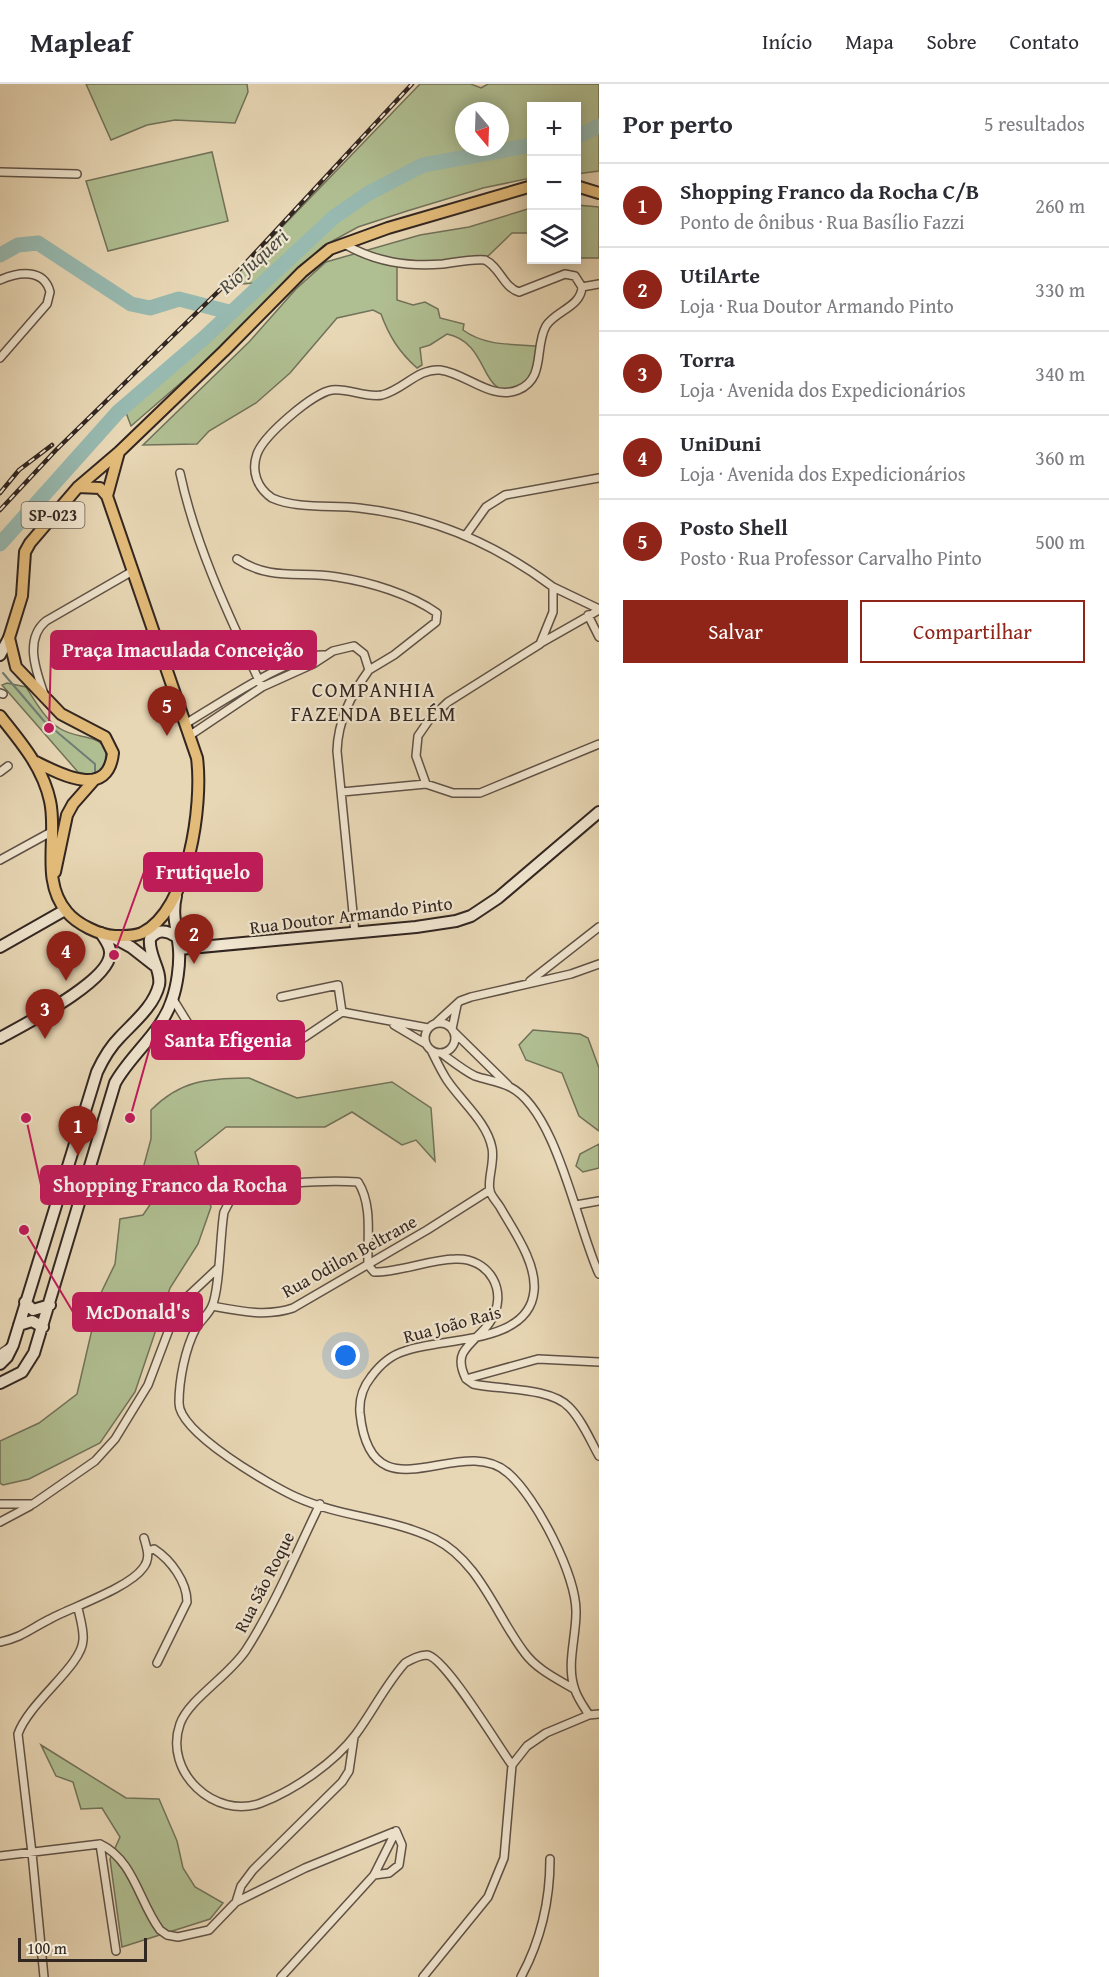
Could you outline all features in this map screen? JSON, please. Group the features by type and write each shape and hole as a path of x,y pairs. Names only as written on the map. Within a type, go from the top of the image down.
{"main road":[{"name":"SP-023","path":"9,638 22,596 25,552 78,487 119,452 225,351 318,257 342,243 527,187"},
{"path":"581,188 599,193"},
{"name":"SP-023","path":"119,452 107,496 197,758 200,799 194,835 173,911 176,936"},
{"path":"78,487 100,488 107,496"},
{"path":"0,655 9,638"},
{"path":"9,638 19,673 67,719 100,732 109,742 112,760 110,766 95,779 67,814 53,877"},
{"path":"0,716 35,761 50,800 53,877 65,910 76,921 131,946 155,965"},
{"path":"35,761 74,779 95,779"},
{"name":"Rua Doutor Armando Pinto","path":"179,949 416,927 471,916 536,867 599,812"},
{"name":"SP-023","path":"106,934 136,935 148,928 177,892"},
{"path":"0,947 65,910"},
{"path":"0,1364 8,1357 19,1325 94,1081 106,1055 138,1020 158,986 159,976 149,944 152,936 164,931 176,936 179,949 173,999 153,1032 124,1066 111,1095 50,1305 30,1363 22,1372 0,1383"},
{"path":"0,1038 67,1001 91,982 110,958 106,934"},
{"path":"138,1020 144,1028 153,1032"},
{"path":"124,1033 134,1036 141,1046"},
{"path":"25,1302 33,1310 50,1305"},
{"path":"19,1325 32,1321 43,1327"}],"street":[{"path":"0,172 77,174"},
{"path":"342,243 364,255 391,263 422,265 485,260 496,268 513,290 519,292 565,273 575,276 582,287"},
{"path":"0,280 18,274 33,274 45,282 50,292 47,304 0,358"},
{"path":"582,287 599,284"},
{"path":"582,287 577,300 546,326 536,371 524,387 507,393 495,392 441,370 419,375 383,395 331,390 320,395 271,432 258,452 255,462 257,479 264,493 278,501 388,512 466,535 497,549 553,587 599,610"},
{"path":"180,473 186,504 214,581 262,687"},
{"path":"466,535 486,507 505,495 599,478"},
{"path":"237,559 267,574 336,577 363,582 401,595 437,613 438,620 429,628 394,655 369,670 351,695 338,736 355,933"},
{"path":"45,698 34,663 34,646 38,629 46,621 132,572"},
{"path":"540,644 553,612 553,587"},
{"path":"426,784 416,756 417,744 429,720 448,702 599,610"},
{"path":"588,615 599,637"},
{"path":"185,724 258,679 311,656 324,655 354,646 364,654 369,670"},
{"path":"189,736 262,687 314,664 324,655"},
{"path":"342,792 426,784 453,793 480,793 599,744"},
{"path":"0,772 8,766"},
{"path":"0,860 51,832"},
{"path":"528,983 599,927"},
{"path":"490,1190 493,1159 489,1140 446,1079 428,1047 424,1037 428,1028 457,1004 471,997 571,974 599,964"},
{"path":"281,997 338,985 342,1012"},
{"path":"173,999 197,1038"},
{"path":"441,1053 453,1045 457,1004"},
{"path":"153,1032 252,1049 282,1049 313,1033 342,1012 369,1015 390,1022 428,1028"},
{"path":"390,1022 473,1075 510,1087"},
{"path":"436,1023 446,1023 528,1103 540,1119 576,1205 582,1231 599,1274"},
{"path":"574,1689 547,1674 525,1654 470,1568 457,1554 435,1539 297,1497 266,1480 206,1440 182,1416 179,1405 185,1360 197,1327 212,1306 224,1212 234,1197 257,1188 341,1181 358,1182 365,1197 368,1265 374,1272 446,1259 461,1258 480,1264 492,1275 498,1291 494,1315 461,1358 466,1379 473,1384 546,1395 563,1401 577,1416 599,1456"},
{"name":"Rua Odilon Beltrane","path":"212,1306 246,1312 280,1312 308,1300 490,1190"},
{"name":"Rua João Rais","path":"490,1190 533,1274 534,1293 525,1316 509,1326 478,1337 404,1351 377,1369 360,1397 359,1409 366,1439 381,1462 403,1470 425,1470 459,1460 488,1462 507,1471 523,1487 571,1579 576,1612 572,1652 574,1689 588,1715"},
{"path":"576,1205 599,1201"},
{"path":"0,1522 33,1504 94,1461 115,1439 148,1385 176,1311 184,1300 217,1269"},
{"path":"0,1354 12,1346"},
{"path":"466,1379 538,1359 599,1362"},
{"path":"0,1504 33,1504"},
{"name":"Rua São Roque","path":"320,1504 245,1650 225,1677 184,1714 179,1727 178,1754 182,1768 199,1791 221,1805 240,1808 261,1803 297,1784 327,1762 354,1737"},
{"path":"0,1641 24,1636 51,1618 78,1608 135,1577 145,1566 148,1551 144,1538"},
{"path":"148,1551 154,1549 162,1554 187,1592 187,1602 157,1663"},
{"path":"44,1977 33,1853 18,1734 23,1720 33,1706 74,1661 81,1648 83,1640 78,1608"},
{"path":"236,1902 241,1886 253,1870 342,1782 349,1771 354,1737 405,1663 416,1657 428,1655 438,1660 512,1765"},
{"path":"423,1977 488,1897 504,1858 512,1765 527,1746 546,1733 588,1715 599,1714"},
{"path":"0,1856 100,1844 113,1850 123,1861 152,1919 167,1935 178,1937 209,1930 236,1902 305,1868 396,1831"},
{"path":"374,1875 388,1873 399,1865 402,1845 396,1831"},
{"path":"285,1976 374,1875 396,1831"},
{"path":"100,1844 116,1951"},
{"path":"521,1977 536,1948 549,1899 550,1859"}],"green space":[{"path":"86,84 247,84 248,92 235,123 175,120 147,125 111,140"},
{"path":"420,84 471,84 481,88 488,84 599,84 599,171 581,173 581,102 527,102 527,179 483,188 358,227 323,246 198,368 131,426 125,410 206,340 259,287 255,283 226,285"},
{"path":"212,152 228,221 108,251 86,181"},
{"path":"581,205 599,207 599,258 581,258"},
{"path":"527,209 527,233 512,233 488,256 442,262 397,261 397,300 413,305 425,302 438,309 440,318 464,324 463,330 489,342 537,346 532,371 522,385 504,389 496,386 471,348 461,339 447,334 430,345 420,348 422,365 417,368 395,343 381,314 373,310 337,318 290,373 256,403 209,431 197,444 143,445 249,342 296,289 326,262 420,235 469,227"},
{"path":"7,683 26,687 45,715 59,728 101,743 105,749 106,758 102,771 88,775 78,772 2,685"},
{"path":"533,1030 580,1034 588,1038 599,1068 599,1131 579,1116 562,1073 526,1060 519,1045"},
{"path":"249,1078 297,1098 392,1082 431,1108 435,1161 416,1140 402,1145 352,1112 325,1127 226,1127 195,1152 211,1207 198,1244 170,1288 135,1392 100,1443 29,1479 3,1485 0,1483 0,1441 39,1423 77,1394 100,1295 115,1264 120,1219 143,1215 158,1193 144,1165 151,1139 151,1110 174,1092 196,1083 208,1080"},
{"path":"599,1144 599,1168 583,1172 576,1166 580,1154"},
{"path":"41,1745 126,1798 159,1799 177,1841 183,1868 195,1887 223,1903 210,1919 122,1947 110,1859 120,1837 102,1808 81,1809 73,1782 56,1776"}],"waterway":[{"name":"Rio Juqueri","path":"581,135 599,126"},
{"name":"Rio Juqueri","path":"0,544 118,412 204,338 334,217 369,193 423,165 527,146"},
{"name":"Rio Juqueri","path":"0,255 18,245 38,243 131,304 150,308 179,299 229,312"},
{"path":"3,673 44,721 95,764 95,775"}],"railway":[{"path":"0,510 56,450 228,282 412,84"},
{"path":"0,493 19,470 52,445"}],"place":[{"name":"Praça Imaculada Conceição","path":"49,728"},
{"name":"Posto Shell","path":"167,736"},
{"name":"Frutiquelo","path":"114,955"},
{"name":"UtilArte","path":"194,964"},
{"name":"UniDuni","path":"66,981"},
{"name":"Torra","path":"45,1039"},
{"name":"Shopping Franco da Rocha","path":"26,1118"},
{"name":"Santa Efigenia","path":"130,1118"},
{"name":"Shopping Franco da Rocha C/B","path":"78,1156"},
{"name":"McDonald's","path":"24,1230"}],"district":[{"name":"COMPANHIA FAZENDA BELÉM","path":"374,701"}]}
